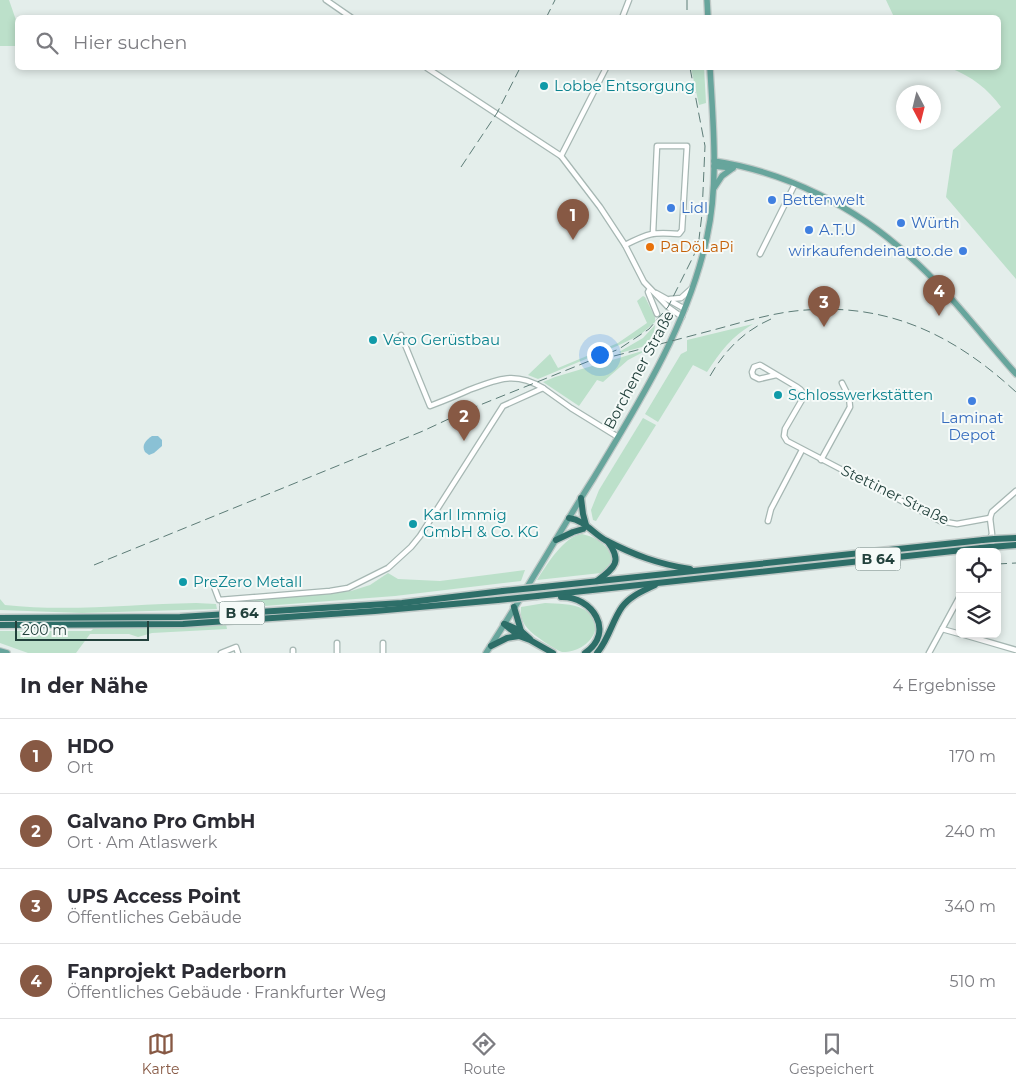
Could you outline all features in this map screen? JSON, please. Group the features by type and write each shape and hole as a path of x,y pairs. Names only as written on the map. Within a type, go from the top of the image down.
{"highway":[{"path":"581,498 585,527"},
{"path":"569,518 572,522 585,527 607,541 641,558 700,570"},
{"path":"556,540 585,527"},
{"name":"B 64","path":"0,618 190,616 402,603 1016,538"},
{"path":"596,581 613,569 616,564 615,553 607,541"},
{"name":"B 64","path":"987,548 1016,545"},
{"name":"B 64","path":"0,625 183,624 375,611 956,553"},
{"path":"598,653 608,639 622,606 632,596 661,582"},
{"path":"537,596 575,598 582,601 592,611 599,623 599,636 596,643 586,653"},
{"path":"514,608 520,634"},
{"path":"504,624 553,653"},
{"path":"490,646 520,634"}],"main road":[{"path":"707,0 708,15"},
{"name":"Borchener Straße","path":"486,653 618,437 682,317 693,288 708,236 714,164 710,70"},
{"path":"714,164 733,168 743,167"},
{"path":"714,164 743,167 765,172 795,184 843,207 876,229 910,256 941,288 1016,374"},
{"path":"713,190 722,176 733,168"},
{"path":"0,651 7,653"}],"street":[{"path":"326,0 348,15"},
{"path":"623,15 629,0"},
{"path":"430,70 561,156 592,195 625,245 640,275 651,291 682,317"},
{"path":"561,156 605,70"},
{"path":"625,245 653,233 679,234 682,230 687,146 657,146 653,233"},
{"path":"760,254 795,184"},
{"path":"668,299 681,298 693,288"},
{"path":"651,291 685,309"},
{"path":"651,291 648,292 657,314"},
{"path":"402,335 430,406 494,380 508,378 526,380 542,388 570,408 618,437"},
{"name":"Stettiner Straße","path":"776,374 759,379 753,376 752,372 754,367 760,365 776,374 801,389 803,398 785,430 784,436 787,441 940,521 967,524 990,518"},
{"name":"Stettiner Straße","path":"821,460 850,407 849,397 842,383"},
{"path":"213,584 219,600 330,591 348,588 388,568 417,540 503,406 542,388"},
{"path":"768,521 772,509 802,450"},
{"path":"983,548 992,534 990,518 992,512 1016,491"},
{"path":"929,653 956,603"},
{"path":"942,629 956,633"},
{"path":"974,638 1016,650"},
{"path":"337,643 338,653"},
{"path":"383,643 383,653"},
{"path":"221,653 236,647 238,653"}],"green space":[{"path":"0,0 9,0 15,17 15,46 0,46"},
{"path":"886,0 1016,0 1016,279 946,197 953,150 1001,107 978,84 954,70 1001,70 1001,15 893,15"},
{"path":"691,70 704,70 706,103 699,105"},
{"path":"643,296 655,317 655,322 640,335 538,379 528,375 550,354 558,368 618,343 647,323 637,301"},
{"path":"753,324 738,334 727,345 707,372 693,365 658,422 645,414 681,354 687,351 687,340"},
{"path":"655,325 653,344 619,352 643,338"},
{"path":"649,349 628,360 603,382 597,380 579,406 543,382 555,377"},
{"path":"643,418 656,425 596,521 593,520 591,510 599,490"},
{"path":"582,534 602,543 608,550 612,560 606,570 601,573 537,580 562,546 575,536"},
{"path":"525,570 521,581 395,596 225,609 223,603 351,591 370,585 388,573 398,579 440,581"},
{"path":"0,599 5,605 29,607 77,608 196,603 216,604 217,609 82,613 0,610"},
{"path":"545,603 574,606 583,609 591,615 595,622 595,629 588,643 572,651 562,652 531,632 521,617 521,607"},
{"path":"226,624 227,629 152,633 138,637 129,634 90,634 76,653 28,653 0,643 0,631 91,631 93,629"}],"water":[{"path":"152,436 158,436 162,440 162,446 149,455 145,452 144,445"}],"railway":[{"path":"548,15 555,0"},
{"path":"687,0 687,15"},
{"path":"461,167 497,113 519,70"},
{"path":"94,565 619,349 649,329 668,307 694,255 699,239 705,146 690,70"},
{"path":"614,356 776,314 827,309 858,311 887,317 915,326 941,338 967,353 1016,392"},
{"path":"710,376 736,342 752,329 771,319"},
{"path":"1001,564 1016,563"}],"place":[{"name":"Lobbe Entsorgung","path":"544,86"},
{"name":"Bettenwelt","path":"772,200"},
{"name":"Lidl","path":"671,208"},
{"name":"Würth","path":"901,223"},
{"name":"A.T.U","path":"809,230"},
{"name":"HDO","path":"573,240"},
{"name":"PaDöLaPi","path":"650,247"},
{"name":"wirkaufendeinauto.de","path":"963,251"},
{"name":"Fanprojekt Paderborn","path":"939,316"},
{"name":"UPS Access Point","path":"824,327"},
{"name":"Vero Gerüstbau","path":"373,340"},
{"name":"Schlosswerkstätten","path":"778,395"},
{"name":"Laminat Depot","path":"972,401"},
{"name":"Galvano Pro GmbH","path":"464,441"},
{"name":"Karl Immig GmbH & Co. KG","path":"413,524"},
{"name":"PreZero Metall","path":"183,582"}]}
